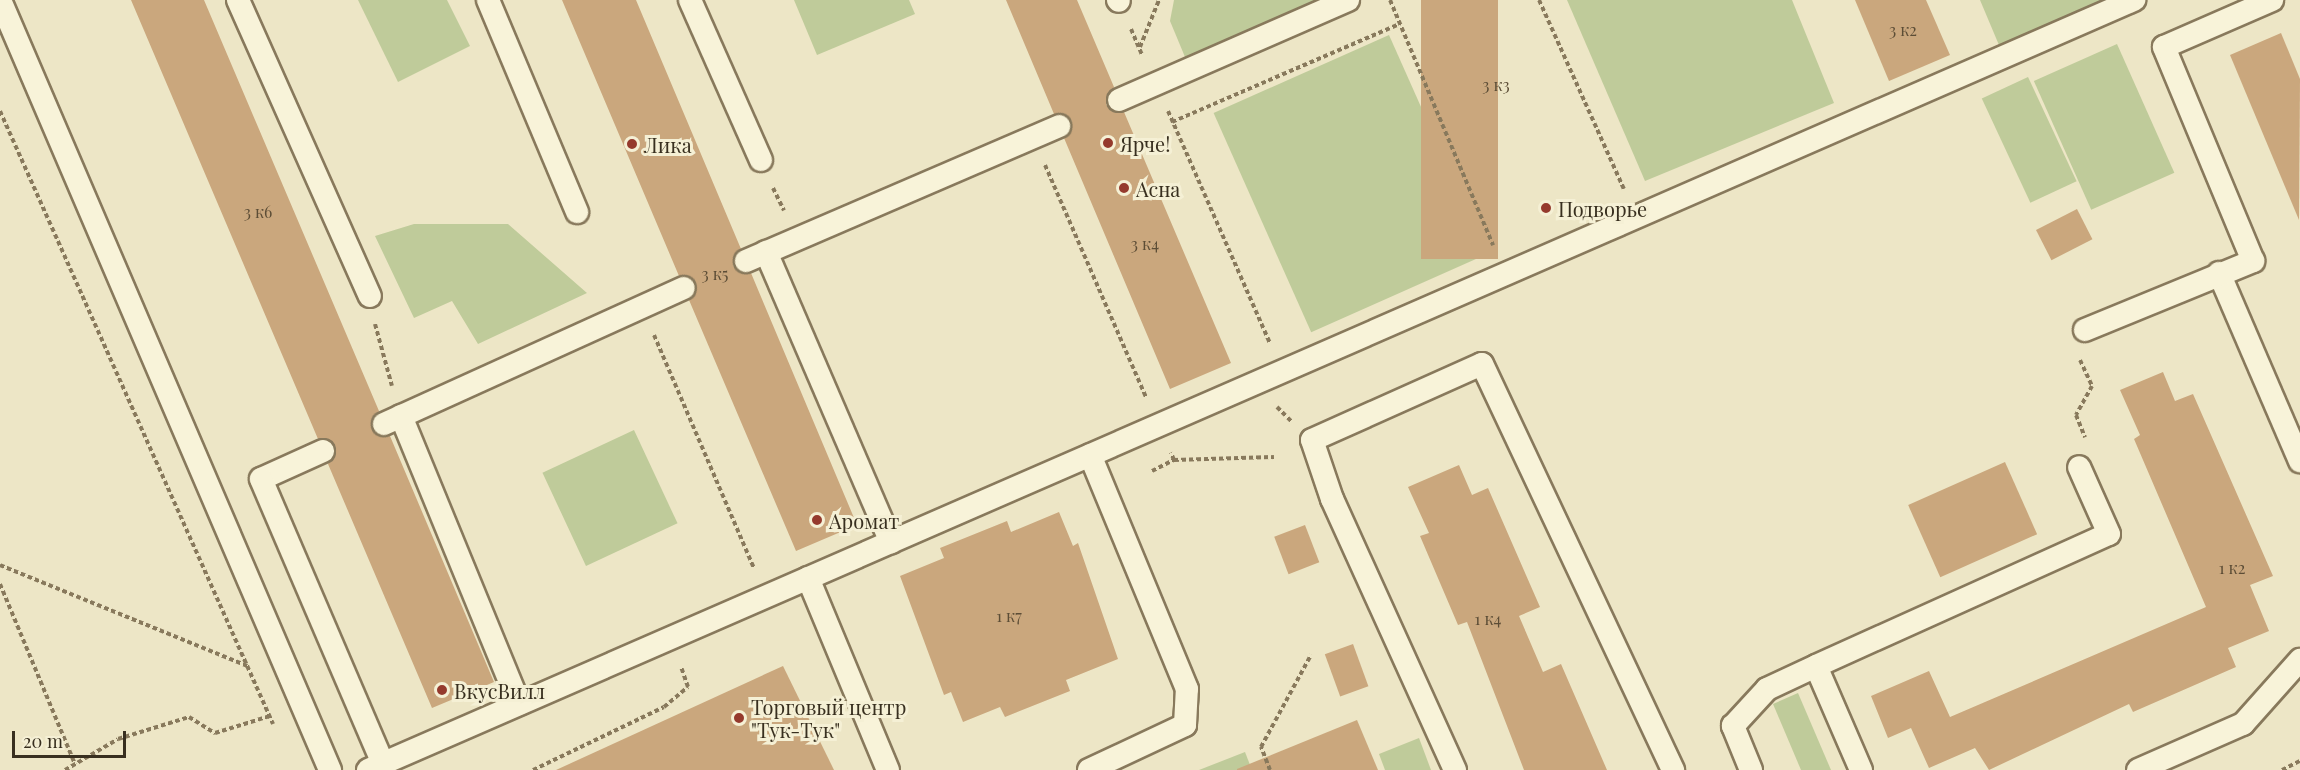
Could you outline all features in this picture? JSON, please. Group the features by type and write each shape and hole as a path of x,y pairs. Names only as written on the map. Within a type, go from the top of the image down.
{"lane":[{"path":"238,0 370,296"},
{"path":"488,0 577,212"},
{"path":"690,0 761,160"},
{"path":"1119,100 1348,0"},
{"path":"322,451 261,479 376,767 2134,0"},
{"path":"2085,330 2219,273 2253,261 2164,47 2272,0"},
{"path":"2,7 330,770"},
{"path":"891,542 756,256 1059,126"},
{"path":"2219,273 2292,417 2300,461"},
{"path":"519,704 392,420 684,288"},
{"path":"1455,770 1337,510 1312,440 1482,364 1673,770"},
{"path":"1090,455 1187,688 1185,725 1094,769"},
{"path":"1751,770 1733,726 1767,689 2109,534 2079,467"},
{"path":"808,578 888,770"},
{"path":"2138,770 2243,724 2300,660"},
{"path":"1816,666 1861,770"}],"path":[{"path":"1139,48 1159,0"},
{"path":"1390,0 1505,274"},
{"path":"1539,0 1636,217"},
{"path":"1122,7 1282,372"},
{"path":"1172,122 1400,24"},
{"path":"0,111 279,734"},
{"path":"1033,137 1174,460"},
{"path":"642,307 766,597"},
{"path":"2079,467 2095,460 2076,415 2092,386 2070,337 2085,330"},
{"path":"377,332 392,420"},
{"path":"1252,384 1312,440"},
{"path":"1152,471 1174,460 1274,457"},
{"path":"0,565 248,667"},
{"path":"0,584 75,764"},
{"path":"533,770 664,707 688,687 670,639"},
{"path":"1270,770 1261,747 1311,655"},
{"path":"65,770 118,740 189,717 215,733 270,717"},
{"path":"2282,770 2300,761"}],"green space":[{"path":"358,0 447,0 470,46 398,82"},
{"path":"794,0 909,0 915,14 817,55"},
{"path":"1174,0 1348,0 1190,69 1170,21"},
{"path":"1567,0 1792,0 1834,103 1645,181"},
{"path":"1980,0 2134,0 2004,57"},
{"path":"1389,35 1487,254 1311,332 1214,113"},
{"path":"2117,44 2174,173 2091,210 2034,81"},
{"path":"2028,77 2077,181 2030,203 1982,99"},
{"path":"414,224 508,224 587,293 478,344 452,301 414,318 375,236"},
{"path":"634,430 678,523 586,566 542,473"},
{"path":"1798,693 1831,770 1801,770 1773,704"},
{"path":"1419,738 1431,770 1385,770 1379,754"},
{"path":"1245,752 1252,770 1199,770"}],"building":[{"path":"131,0 204,0 379,411 372,429 390,436 494,682 432,708 328,464 335,446 318,439"},
{"path":"562,0 636,0 741,249 733,266 751,273 857,525 796,551 689,300 696,283 679,276"},
{"path":"1006,0 1077,0 1114,87 1106,105 1124,112 1231,363 1170,389 1064,138 1072,121 1054,114"},
{"path":"1421,0 1498,0 1498,259 1421,259"},
{"path":"1855,0 1926,0 1950,55 1889,81"},
{"path":"2281,33 2300,79 2299,220 2230,55"},
{"path":"2077,209 2092,239 2051,260 2036,230"},
{"path":"2163,372 2175,401 2193,394 2273,576 2250,585 2269,631 2228,648 2236,667 2133,712 2129,704 1989,770 1975,748 1929,768 1911,728 1888,738 1871,696 1929,671 1950,717 2206,607 2134,439 2140,435 2120,390"},
{"path":"2005,462 2037,534 1940,577 1908,505"},
{"path":"1459,465 1472,495 1488,488 1540,607 1519,616 1543,672 1561,664 1607,770 1524,770 1467,622 1458,625 1420,536 1429,533 1408,487"},
{"path":"1059,512 1073,546 1078,543 1118,659 1066,680 1070,691 1005,717 1000,707 963,722 951,692 944,695 900,576 944,558 940,548 1007,521 1011,532"},
{"path":"1305,525 1319,562 1289,574 1274,537"},
{"path":"1353,644 1368,686 1340,697 1325,654"},
{"name":"Торговый центр \"Тук-Тук\"","path":"783,666 834,770 556,770"},
{"path":"1357,720 1378,770 1237,770 1237,769"}],"place":[{"name":"Ярче!","path":"1108,143"},
{"name":"Лика","path":"632,144"},
{"name":"Асна","path":"1124,188"},
{"name":"Подворье","path":"1546,208"},
{"name":"Аромат","path":"817,520"},
{"name":"ВкусВилл","path":"442,690"},
{"name":"Торговый центр \"Тук-Тук\"","path":"739,718"}]}
